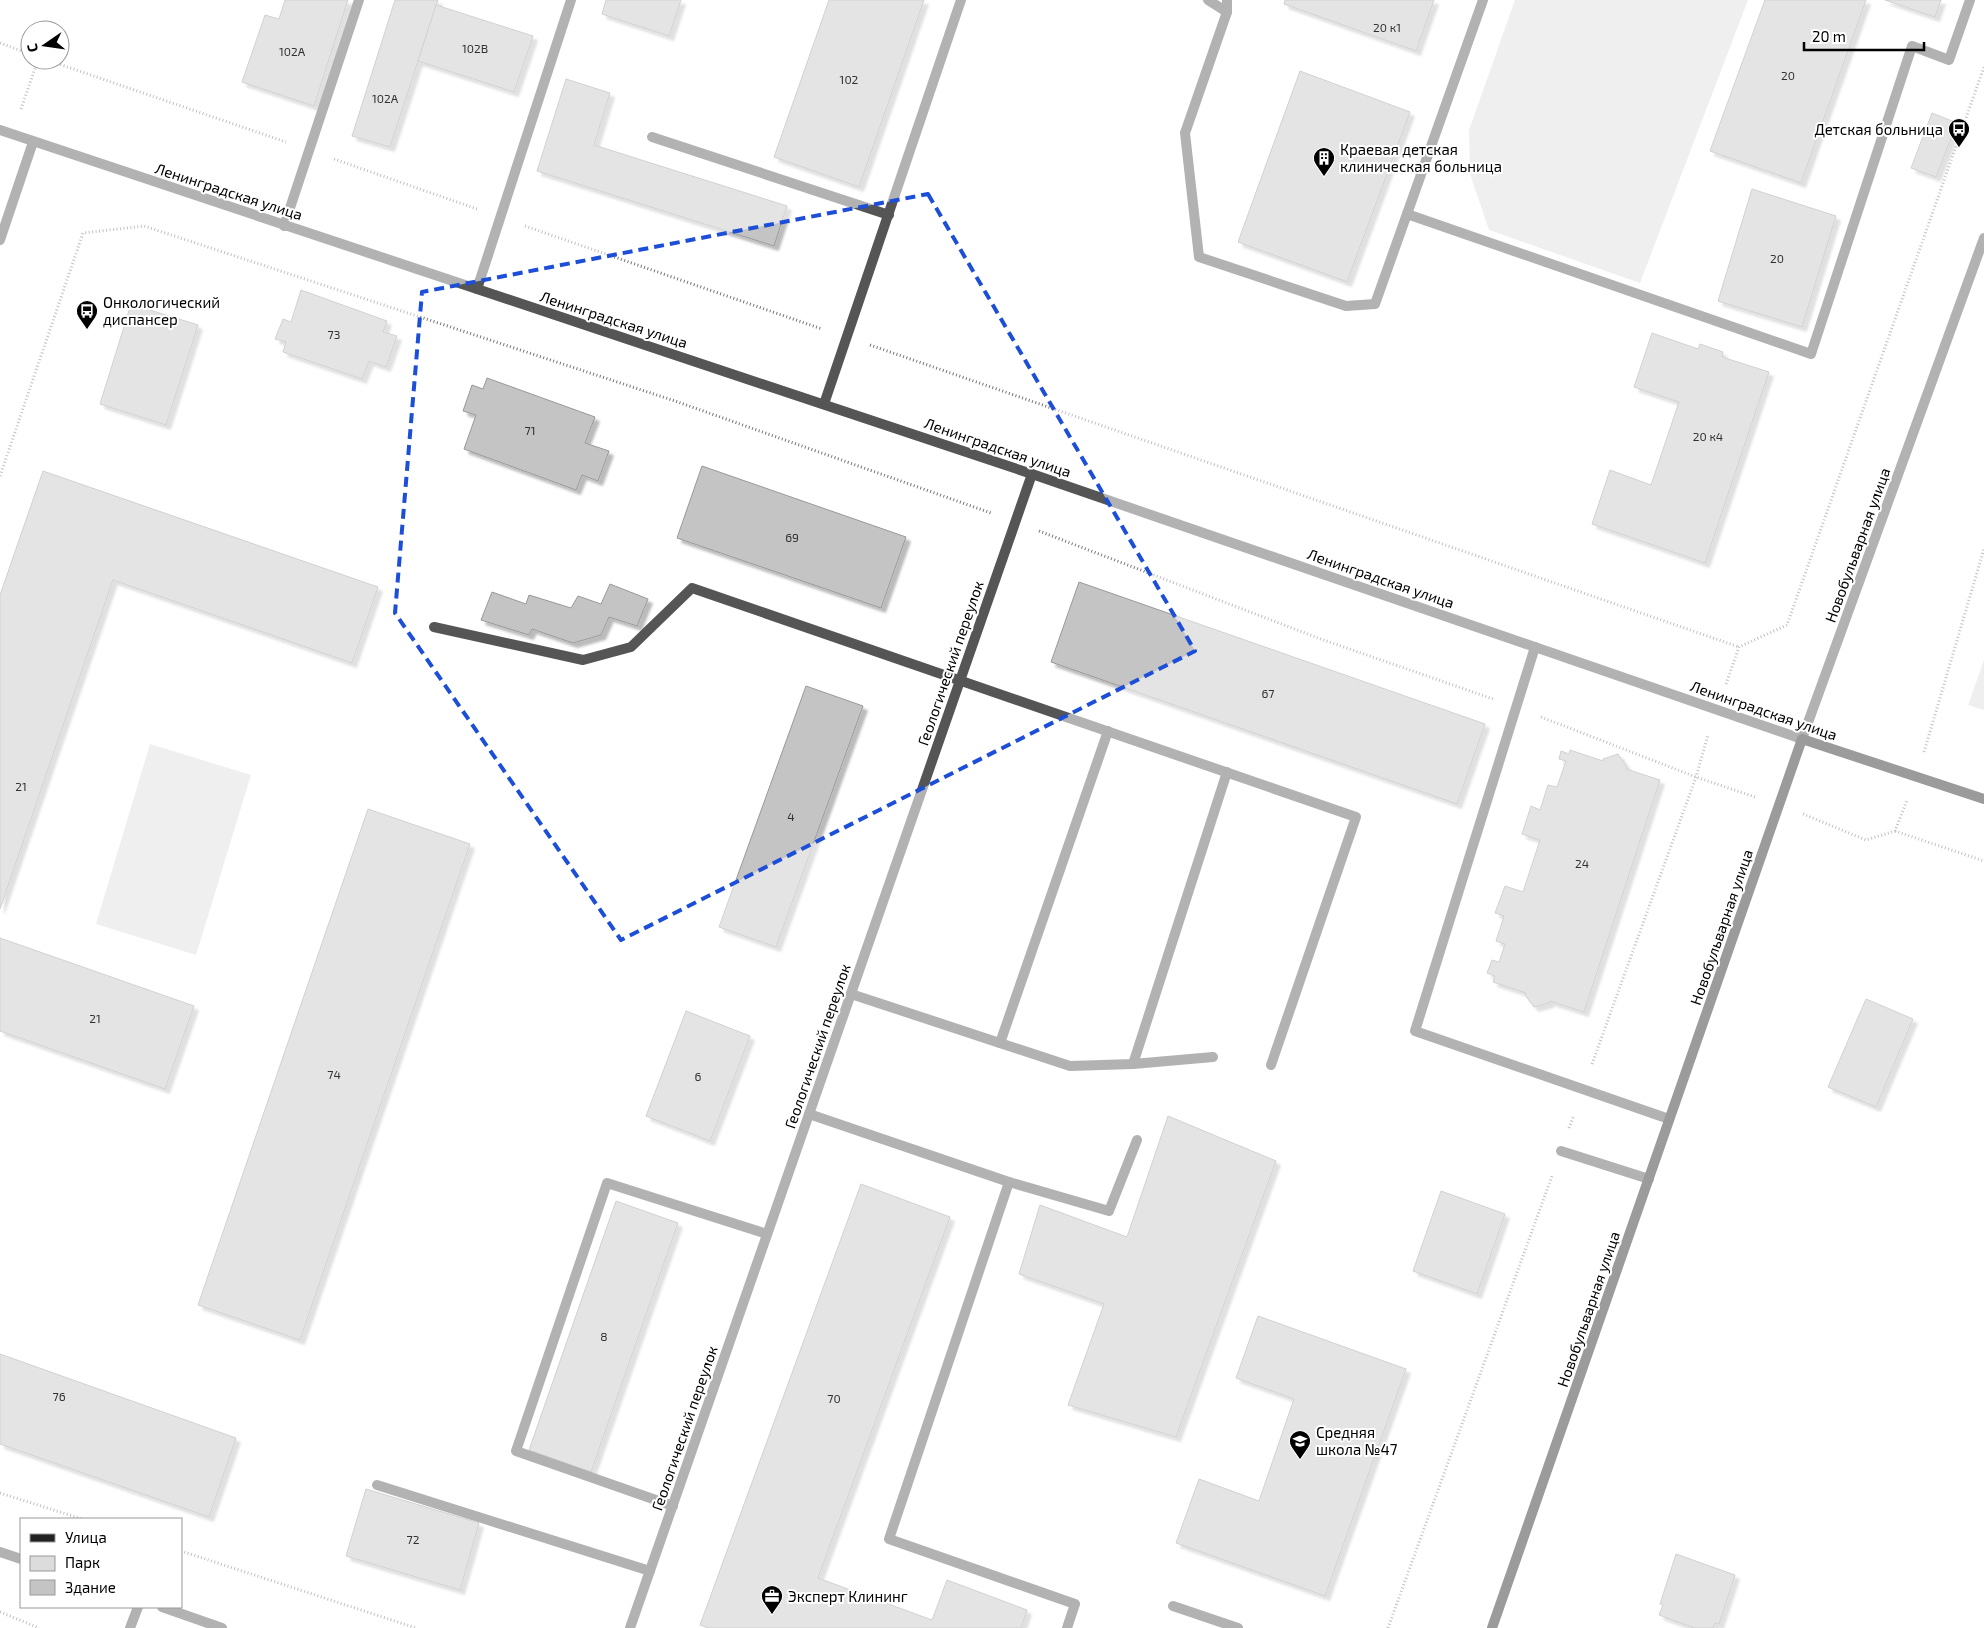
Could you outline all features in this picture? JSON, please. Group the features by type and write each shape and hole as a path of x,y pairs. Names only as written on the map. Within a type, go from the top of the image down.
{"main road":[{"name":"Ленинградская улица","path":"1802,739 1984,799"},
{"name":"Новобульварная улица","path":"1492,1628 1802,739"}],"street":[{"path":"284,226 359,0"},
{"path":"477,289 571,0"},
{"path":"824,404 961,0"},
{"path":"1208,0 1227,12"},
{"path":"1227,0 1227,12 1185,133 1199,256 1346,306 1375,304 1483,0"},
{"path":"1407,214 1811,354 1912,46 1949,60 1970,0"},
{"name":"Ленинградская улица","path":"0,130 1032,474 1802,739"},
{"path":"652,137 889,214"},
{"path":"0,240 33,142"},
{"name":"Новобульварная улица","path":"1802,739 1984,238"},
{"name":"Геологический переулок","path":"630,1628 1032,474"},
{"path":"434,627 583,660 630,647 692,588 1356,817 1271,1065"},
{"path":"1535,647 1415,1031 1670,1119"},
{"path":"1000,1043 1108,731"},
{"path":"1133,1064 1227,772"},
{"path":"851,994 1070,1066 1133,1064 1212,1057"},
{"path":"809,1114 1009,1182 1109,1211 1137,1140"},
{"path":"1561,1151 1649,1179"},
{"path":"1009,1182 889,1539 1075,1604 1067,1628"},
{"path":"673,1506 516,1451 607,1183 767,1234"},
{"path":"377,1485 650,1572"},
{"path":"0,1552 20,1559"},
{"path":"1173,1606 1238,1628"},
{"path":"130,1628 138,1608"},
{"path":"165,1608 222,1628"}],"path":[{"path":"0,43 20,50"},
{"path":"70,68 1739,647 1787,626 1984,67"},
{"path":"0,476 83,233 144,226 675,401 1015,521 1318,638 1516,707 1696,777"},
{"path":"1895,831 1916,777 1984,549"},
{"path":"1388,1628 1696,777 1716,710 1739,647"},
{"path":"1866,840 1895,831 1984,861"},
{"path":"0,1493 79,1518"},
{"path":"182,1552 416,1628"},
{"path":"0,1612 39,1628"}],"highlighted area":[{"path":"928,194 1195,651 621,940 395,613 422,292"}],"green space":[{"path":"1515,0 1748,0 1640,283 1489,230 1470,174 1469,130"},
{"path":"1984,660 1984,710 1968,705"},
{"path":"150,744 251,775 196,955 96,924"}],"building":[{"path":"285,0 348,0 314,106 242,82 265,15 279,19"},
{"path":"395,0 438,0 390,147 352,136"},
{"path":"606,0 681,0 669,36 602,14"},
{"path":"829,0 924,0 859,187 774,157"},
{"path":"1285,0 1434,0 1416,51 1284,4"},
{"path":"1765,0 1866,0 1801,183 1710,151"},
{"path":"1885,0 1941,0 1935,17"},
{"path":"436,5 533,36 514,92 418,61"},
{"name":"Краевая детская клиническая больница","path":"1300,71 1410,112 1347,282 1238,242"},
{"path":"566,79 610,93 594,145 787,206 774,246 537,171"},
{"path":"1932,113 1957,123 1936,177 1911,168"},
{"path":"1752,189 1836,216 1802,327 1718,301"},
{"path":"301,290 387,321 383,332 397,336 386,367 369,361 362,379 283,352 286,342 275,339 283,319 291,322"},
{"path":"131,304 198,325 166,425 100,404"},
{"path":"1652,333 1698,349 1700,344 1723,352 1722,357 1769,372 1705,563 1592,524 1610,470 1651,485 1679,402 1634,387"},
{"path":"487,378 595,417 585,443 609,451 598,481 582,475 576,490 464,449 476,415 463,411 472,385 483,389"},
{"path":"702,466 906,537 881,608 677,538"},
{"path":"43,471 378,587 352,663 113,580 0,909 0,595"},
{"path":"1079,582 1485,724 1457,804 1051,662"},
{"path":"610,584 648,599 637,626 609,617 601,635 573,643 532,629 529,635 481,620 492,592 526,604 529,595 571,608 578,596 601,604"},
{"path":"806,686 863,706 776,947 719,927"},
{"path":"1570,750 1603,761 1603,759 1618,754 1627,767 1626,769 1660,780 1584,1012 1550,1001 1549,1003 1534,1007 1525,995 1526,993 1493,982 1495,976 1487,973 1492,960 1499,962 1505,944 1496,941 1504,916 1495,913 1505,886 1523,892 1540,840 1522,834 1531,806 1540,810 1548,785 1557,787 1566,761 1559,759 1561,751 1569,754"},
{"path":"368,809 470,844 300,1340 198,1305"},
{"path":"0,938 194,1006 165,1089 0,1031"},
{"path":"1866,999 1913,1019 1876,1107 1828,1087"},
{"path":"686,1011 750,1036 710,1141 646,1116"},
{"path":"1168,1116 1276,1161 1176,1437 1068,1405 1104,1304 1019,1274 1040,1205 1127,1237"},
{"path":"861,1184 950,1217 818,1578 932,1620 947,1580 1027,1610 1021,1628 709,1628 700,1625"},
{"path":"1441,1191 1505,1214 1477,1294 1413,1271"},
{"path":"616,1201 678,1223 591,1472 529,1450"},
{"path":"1258,1316 1406,1369 1325,1596 1176,1543 1199,1479 1259,1501 1294,1399 1236,1378"},
{"path":"0,1354 236,1438 209,1517 0,1444"},
{"path":"366,1489 479,1523 460,1590 346,1556"},
{"path":"1676,1554 1735,1575 1719,1624 1715,1623 1713,1628 1694,1628 1659,1615 1663,1605 1660,1604"}],"place":[{"name":"Детская больница","path":"1959,148"},
{"name":"Краевая детская клиническая больница","path":"1324,177"},
{"name":"Онкологический диспансер","path":"87,330"},
{"name":"Средняя школа №47","path":"1300,1460"},
{"name":"Эксперт Клининг","path":"772,1615"}]}
